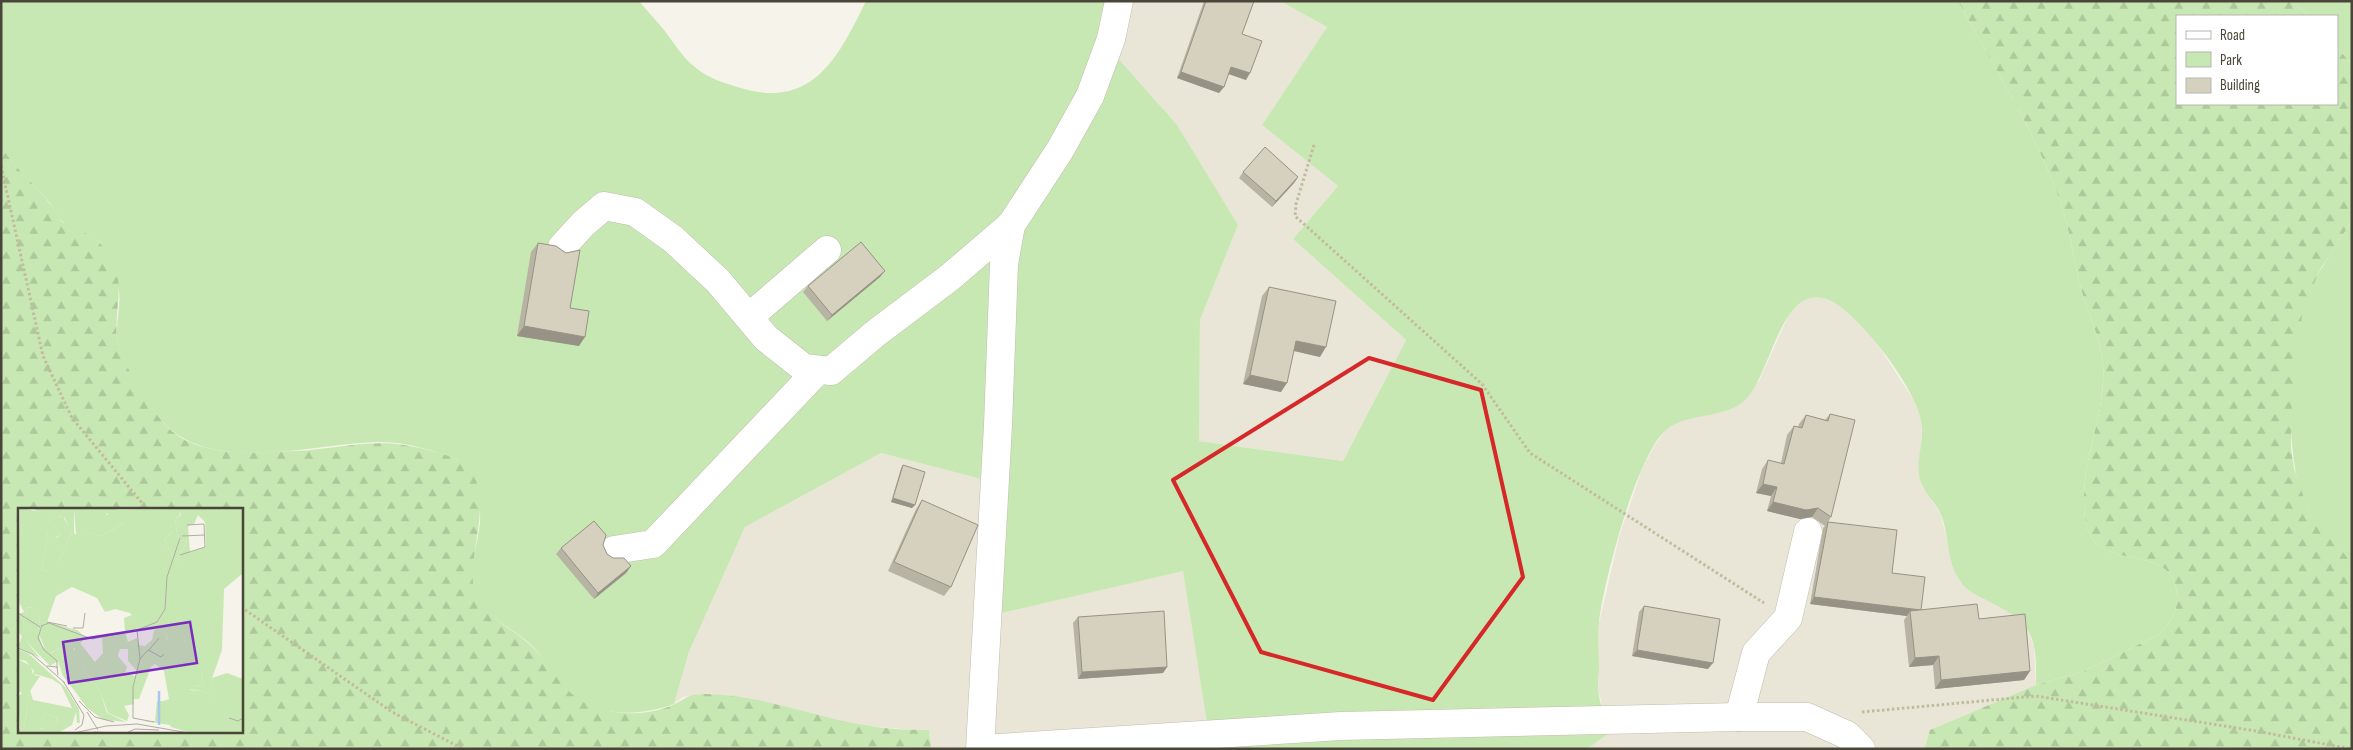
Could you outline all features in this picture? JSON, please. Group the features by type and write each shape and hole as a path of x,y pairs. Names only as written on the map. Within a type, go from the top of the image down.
{"street":[{"path":"562,247 582,224 604,206 635,212 674,239 718,281 766,338 804,368 831,371 876,333 949,278 1011,225 1060,150 1090,96 1111,39 1119,1"},
{"path":"1011,225 1004,264 998,425 981,749 1341,726 1739,717 1807,718 1847,735 1861,749"},
{"path":"748,317 827,250"},
{"path":"614,550 653,544 818,370"},
{"path":"1739,717 1756,653 1788,618 1808,532"}],"path":[{"path":"1314,146 1296,204 1295,216 1482,384 1530,453 1788,618"},
{"path":"1,166 43,356 72,418 145,508"},
{"path":"242,608 392,712 463,749"},
{"path":"1855,713 2036,696 2256,731 2351,749"}],"highlighted area":[{"path":"1369,358 1481,390 1523,577 1433,700 1261,652 1173,480"}],"shaded area":[{"path":"1126,1 1280,1 1327,27 1262,125 1338,186 1293,239 1406,340 1343,461 1199,441 1200,320 1238,225 1106,46"},
{"path":"1818,296 1835,303 1855,318 1872,336 1913,399 1922,427 1919,466 1922,486 1941,515 1958,579 1975,594 2011,612 2026,625 2034,647 2036,685 1930,730 1924,749 1587,749 1622,724 1603,709 1599,693 1599,623 1619,537 1642,469 1665,431 1675,424 1690,418 1730,409 1759,381 1790,312 1799,302 1808,297"},
{"path":"881,453 985,480 998,614 1183,570 1211,749 1202,746 931,749 929,731 865,726 733,696 701,694 683,697 674,704 689,652 745,527"}],"green space":[{"path":"1,1 639,1 683,55 701,72 741,88 766,93 787,91 805,85 820,73 834,58 845,41 866,1 1126,1 1107,46 1177,125 1238,225 1200,320 1199,441 1343,461 1406,340 1293,239 1338,186 1262,125 1327,27 1280,1 1958,1 2014,101 2051,177 2064,214 2080,285 2100,344 2103,382 2085,482 2084,511 2088,530 2098,545 2109,551 2158,565 2168,571 2174,581 2177,596 2176,607 2166,627 2158,635 2082,672 2036,685 2033,643 2023,624 2003,609 1969,590 1963,585 1956,574 1950,558 1942,517 1920,480 1919,465 1922,427 1919,413 1902,378 1875,342 1848,313 1836,304 1818,297 1803,301 1791,313 1781,330 1755,387 1745,400 1727,410 1674,425 1665,431 1654,445 1643,466 1614,550 1599,622 1599,698 1603,708 1622,724 1587,749 1211,749 1183,571 998,614 985,480 881,453 745,527 689,652 674,704 631,713 601,710 575,698 564,688 534,648 485,610 475,596 471,576 479,533 480,513 474,494 458,460 421,448 381,442 263,453 232,452 203,447 178,435 158,416 132,378 122,358 117,336 119,291 105,250 90,236 67,225 57,216 50,203 1,146"},
{"path":"1958,1 2292,1 2308,15 2176,15 2176,105 2338,105 2338,48 2352,65 2352,221 2321,268 2309,294 2302,316 2292,391 2291,448 2294,468 2308,510 2352,563 2352,749 1924,749 1930,730 2036,685 2082,672 2158,635 2172,618 2177,602 2174,581 2168,571 2158,565 2109,551 2098,545 2090,535 2086,524 2084,511 2085,482 2101,399 2103,382 2102,355 2080,285 2061,204 2051,177 2014,101"},
{"path":"2292,1 2352,1 2352,65 2338,48 2338,15 2308,15"},
{"path":"1,146 12,162 39,190 62,222 91,237 102,245 110,255 118,279 116,327 123,358 152,407 173,432 199,446 230,452 311,450 375,443 409,446 452,457 471,471 478,485 480,500 473,568 473,586 477,598 493,616 537,652 566,689 585,703 608,711 637,713 666,708 694,695 724,695 764,701 864,725 896,729 929,730 931,749 1,749"},
{"path":"2352,221 2352,563 2312,517 2300,489 2294,463 2291,433 2291,402 2296,342 2309,293 2323,265"}],"building":[{"path":"1206,1 1254,1 1242,34 1262,41 1250,73 1231,67 1224,87 1181,72"},
{"path":"1265,147 1298,177 1276,201 1243,172"},
{"path":"861,242 885,271 832,315 808,286"},
{"path":"538,243 556,246 566,253 580,250 570,308 589,311 585,337 524,326"},
{"path":"1269,287 1336,301 1326,347 1296,341 1287,383 1250,375"},
{"path":"1830,414 1855,420 1831,517 1818,508 1806,510 1773,502 1777,487 1763,484 1768,460 1784,464 1794,426 1802,428 1806,415 1828,421"},
{"path":"903,465 925,472 915,505 893,498"},
{"path":"922,500 978,525 951,587 894,562"},
{"path":"594,521 606,535 603,545 607,554 613,558 624,558 631,566 598,593 561,548"},
{"path":"1828,522 1897,530 1892,573 1925,577 1921,610 1814,597"},
{"path":"1977,604 1979,619 2025,614 2030,671 1941,680 1939,656 1915,658 1910,611"},
{"path":"1644,606 1720,619 1713,663 1637,650"},
{"path":"1164,611 1167,667 1082,672 1078,617"}]}
